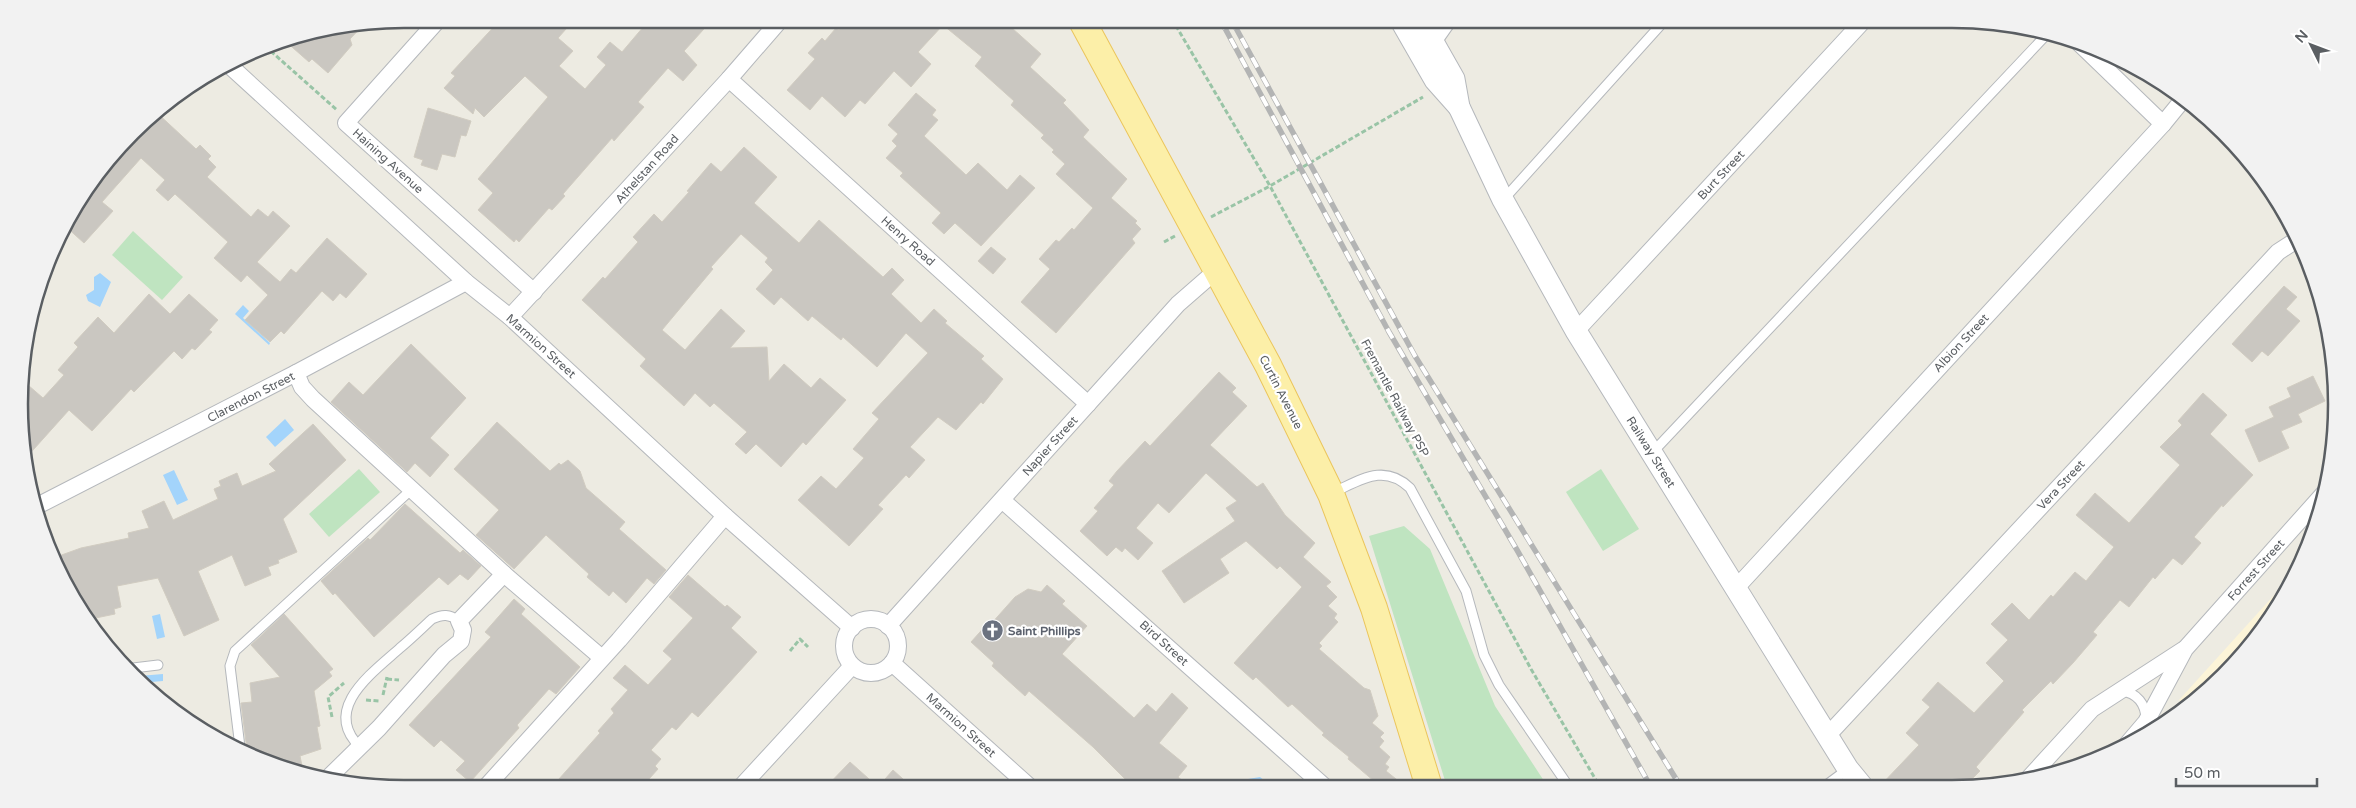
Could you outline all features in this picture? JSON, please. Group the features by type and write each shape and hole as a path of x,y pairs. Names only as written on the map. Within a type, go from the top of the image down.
{"main road":[{"name":"Curtin Avenue","path":"1086,28 1268,365 1331,494 1374,608 1426,780"}],"street":[{"name":"Haining Avenue","path":"431,28 346,123 534,292"},
{"name":"Athelstan Road","path":"510,317 729,79 773,28"},
{"name":"Burt Street","path":"1576,331 1857,28"},
{"name":"Railway Street","path":"1423,34 1441,87 1459,107"},
{"name":"Railway Street","path":"1423,34 1454,79 1459,107 1503,200 1576,331 1848,769 1857,780"},
{"path":"2090,54 2163,124"},
{"name":"Marmion Street","path":"233,68 466,282 510,317 725,516 852,628"},
{"name":"Henry Road","path":"729,79 1088,404"},
{"name":"Albion Street","path":"1736,588 2179,104"},
{"name":"Vera Street","path":"1828,735 2278,252 2292,243"},
{"name":"Napier Street","path":"888,626 1178,304 1217,270"},
{"name":"Clarendon Street","path":"41,504 296,374 466,282"},
{"path":"296,374 302,387 313,400 504,574 602,658"},
{"name":"Bird Street","path":"1002,500 1317,780"},
{"name":"Forrest Street","path":"2138,731 2146,722 2185,649 2315,503"},
{"path":"492,780 602,658 725,516"},
{"path":"334,773 384,722 444,655 461,641 463,630 459,621 504,574"},
{"path":"874,620 888,626 896,638 898,646 896,658 882,671 874,673 866,673 852,666 845,651 844,643 852,628 858,623 874,620"},
{"name":"Forrest Street","path":"2036,771 2092,709 2185,649"},
{"name":"Marmion Street","path":"892,663 1022,780"},
{"path":"746,780 852,666"}],"lane":[{"path":"1503,200 1658,28"},
{"path":"1652,453 2043,39"},
{"path":"1331,494 1377,474 1394,477 1410,488 1466,590 1484,655 1498,686 1564,780"},
{"path":"240,743 230,666 234,651 412,489"},
{"path":"360,747 347,732 345,716 350,700 360,685 432,619 442,614 452,616 459,621"},
{"path":"136,668 158,665"},
{"path":"2119,690 2137,696 2143,704 2146,722"},
{"path":"1833,780 1848,769"}],"path":[{"name":"Fremantle Railway PSP","path":"1177,28 1270,186 1531,669 1596,780"},
{"path":"271,52 349,120"},
{"path":"1207,219 1270,186 1441,87"},
{"path":"790,651 800,640 808,647"},
{"path":"384,722 379,717 392,655"},
{"path":"366,700 382,702"}],"shaded area":[{"path":"2280,589 2251,633 2235,652 2200,687 2182,702 2179,700"}],"green space":[{"path":"133,231 183,277 162,300 112,255"},
{"path":"359,469 380,492 329,537 309,514"},
{"path":"1601,469 1639,529 1603,551 1566,492"},
{"path":"1404,526 1430,549 1495,706 1543,780 1445,780 1369,536"}],"water":[{"path":"100,273 111,282 100,307 88,301 86,295 94,290 94,277"},
{"path":"243,305 249,311 243,318 270,343 269,345 235,314"},
{"path":"285,419 294,430 275,447 266,437"},
{"path":"174,470 188,500 177,505 163,475"},
{"path":"160,614 165,637 157,639 152,616"},
{"path":"163,674 163,681 151,682 144,676"},
{"path":"1260,777 1264,780 1247,780"}],"building":[{"path":"493,28 567,28 558,38 573,51 559,66 585,89 606,65 597,57 610,42 622,52 642,28 705,28 684,51 697,65 683,81 668,68 638,102 644,107 614,141 612,138 563,194 565,196 552,210 549,208 519,242 516,239 514,242 478,210 493,193 478,179 548,97 525,76 484,117 475,108 473,114 444,88 455,76 451,73"},
{"path":"836,28 839,30 841,28 940,28 918,52 931,64 911,87 894,71 865,104 860,100 845,117 822,96 810,110 787,90 815,59 808,53 822,38 825,41"},
{"path":"947,28 1012,28 1041,54 1030,67 1066,100 1063,103 1089,130 1083,137 1127,179 1111,198 1137,221 1135,223 1141,229 1132,239 1135,243 1056,333 1021,302 1050,269 1039,259 1056,240 1059,242 1072,228 1074,230 1093,208 1056,174 1065,164 1041,138 1044,135 1011,105 1014,101 975,66 982,57"},
{"path":"358,31 350,39 352,45 328,73 312,59 309,62 290,45"},
{"path":"916,93 936,110 932,115 938,120 924,136 966,175 978,163 1007,190 1020,175 1035,188 981,246 955,223 944,234 932,223 941,213 900,176 903,173 886,158 897,146 892,141 898,134 888,125"},
{"path":"428,108 471,121 466,136 461,135 455,157 442,154 437,170 421,165 423,160 414,157"},
{"path":"161,117 196,149 200,145 211,156 208,159 216,167 207,177 251,217 258,209 268,217 273,211 290,226 257,262 280,282 291,269 296,273 327,238 367,274 346,298 340,293 333,301 322,291 284,334 281,331 270,342 245,320 268,295 247,275 241,282 214,258 228,242 175,194 168,201 156,190 165,180 141,158 102,202 113,211 84,243 70,230 91,195 110,172 109,171 121,156"},
{"path":"744,147 777,177 754,203 799,243 819,220 883,277 892,268 904,280 891,294 921,323 934,309 947,321 945,323 984,356 981,359 1003,379 983,404 981,402 956,430 938,417 910,447 925,460 909,478 906,475 878,505 883,509 849,546 798,500 821,476 836,489 864,458 853,449 879,419 872,413 928,353 906,333 877,367 843,337 841,340 812,316 808,321 781,297 774,305 756,289 773,270 765,262 768,258 741,234 711,267 713,269 662,330 685,350 721,309 745,331 730,348 767,347 769,381 784,364 811,388 820,378 846,400 806,445 803,442 781,467 756,444 746,454 735,444 747,432 714,403 710,407 695,393 684,406 640,366 646,359 582,300 603,277 605,279 638,242 633,237 654,214 662,222 689,192 687,191 711,163 721,172"},
{"path":"991,247 1006,259 993,274 978,261"},
{"path":"2284,286 2297,297 2286,309 2300,321 2268,356 2262,351 2252,362 2232,344"},
{"path":"149,294 170,314 189,294 218,320 209,330 212,332 195,350 192,348 182,359 174,351 134,392 131,389 92,431 69,410 31,452 28,429 28,385 43,398 64,375 58,370 78,347 74,343 98,317 114,333"},
{"path":"411,344 466,398 430,438 449,455 430,477 415,463 407,472 331,402 349,382 363,395"},
{"path":"1219,372 1236,388 1232,392 1247,406 1210,445 1257,487 1263,483 1285,515 1315,543 1303,557 1331,582 1326,586 1337,597 1328,606 1337,614 1334,618 1338,622 1319,643 1322,646 1319,649 1364,688 1370,690 1378,716 1372,723 1384,733 1380,737 1384,741 1379,747 1390,757 1385,764 1389,767 1386,771 1397,780 1373,780 1322,735 1324,733 1292,704 1288,707 1256,677 1253,680 1234,663 1302,587 1280,566 1277,569 1246,541 1220,559 1229,573 1184,603 1162,571 1235,521 1226,508 1237,501 1206,473 1169,513 1158,503 1136,528 1153,543 1138,560 1125,548 1122,552 1116,547 1107,556 1080,531 1098,511 1094,508 1114,485 1109,481 1117,471 1145,441 1150,446"},
{"path":"2313,376 2325,401 2298,414 2302,422 2281,431 2289,448 2259,462 2245,430 2274,417 2269,407 2291,397 2287,388"},
{"path":"2203,393 2227,415 2210,434 2253,475 2223,507 2222,505 2194,537 2201,543 2182,565 2173,558 2155,579 2153,577 2129,607 2120,600 2093,632 2097,635 2073,663 2053,684 2051,681 2022,710 2024,712 1976,767 1980,771 1971,780 1886,780 1919,745 1906,733 1930,707 1922,700 1938,682 1974,713 2004,681 1986,663 2008,640 1991,624 2012,603 2029,620 2075,572 2086,581 2114,547 2076,515 2095,493 2129,523 2180,465 2160,447 2182,425 2178,421"},
{"path":"497,422 550,471 559,463 561,465 568,460 580,471 586,488 625,522 619,529 666,570 654,584 647,578 626,603 613,591 609,596 587,577 589,574 546,535 514,569 476,535 499,510 454,469"},
{"path":"313,424 346,460 283,519 297,552 278,560 279,563 268,567 271,575 245,586 232,555 198,571 219,620 184,636 158,578 117,586 121,607 114,609 115,614 95,618 66,571 59,556 81,548 129,538 128,533 149,528 142,511 164,501 173,520 218,499 214,489 221,486 219,481 237,473 242,486 276,471 269,464"},
{"path":"405,504 460,553 463,550 481,566 468,580 460,574 448,585 439,577 374,637 335,593 333,595 321,581 368,538 370,540"},
{"path":"688,575 725,607 727,605 741,617 731,628 757,652 698,717 692,712 676,730 672,727 651,750 661,759 655,766 658,769 648,780 558,780 600,733 598,731 614,713 611,709 628,690 613,678 625,665 648,685 672,659 663,651 693,618 669,597"},
{"path":"1047,585 1065,601 1062,604 1087,626 1062,654 1134,718 1147,704 1156,712 1172,693 1188,708 1159,743 1187,766 1178,777 1182,780 1126,780 1093,747 1029,691 1025,696 992,666 994,663 971,642 988,623 990,625 1015,597 1028,589 1041,592"},
{"path":"514,599 525,609 521,614 580,667 556,694 549,689 517,725 519,728 472,780 468,780 456,770 465,761 441,740 434,747 409,725 491,637 485,632"},
{"path":"284,614 333,669 329,672 332,676 314,691 320,726 317,727 321,749 300,756 302,767 247,746 241,703 252,702 250,683 280,677 251,645"},
{"path":"850,762 870,780 833,780"},
{"path":"893,770 904,780 884,780"}],"railway":[{"path":"1225,28 1389,332 1517,550 1647,780"},
{"path":"1236,28 1415,356 1677,780"}],"place":[{"name":"Saint Phillips","path":"992,631"}]}
